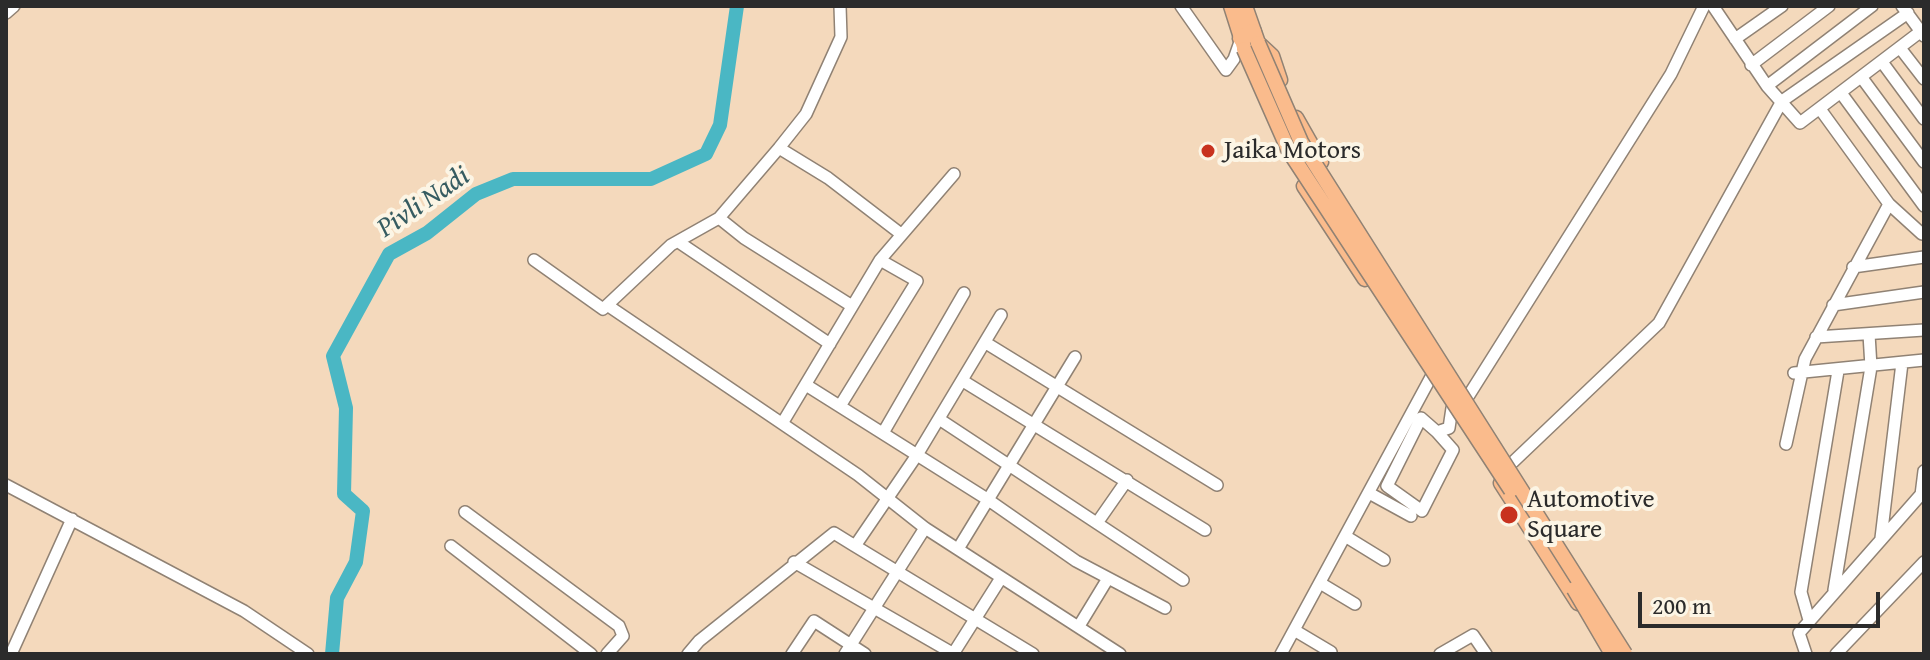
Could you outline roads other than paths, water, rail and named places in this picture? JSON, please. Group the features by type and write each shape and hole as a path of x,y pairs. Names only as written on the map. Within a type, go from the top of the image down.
{"main road":[{"path":"1231,6 1309,155 1627,654"},
{"path":"1245,6 1249,41 1289,151 1547,546 1610,654"},
{"path":"1249,41 1245,66 1285,154 1610,654"},
{"path":"1249,41 1272,56 1290,108 1343,201 1469,395 1627,654"}],"street":[{"path":"6,13 14,6"},
{"path":"534,260 603,309 671,245 680,243 719,218 806,114 841,37 840,6"},
{"path":"1181,6 1226,70 1249,41"},
{"path":"1437,432 1449,428 1452,408 1469,395 1671,74 1704,6"},
{"path":"1513,462 1659,323 1782,101 1905,10 1922,34 1800,123 1782,101 1767,86 1751,65 1713,6"},
{"path":"1735,39 1782,6"},
{"path":"1751,65 1829,6"},
{"path":"1767,86 1872,6"},
{"path":"1900,48 1924,79"},
{"path":"1882,62 1924,119"},
{"path":"1862,78 1924,162"},
{"path":"1841,93 1924,206"},
{"path":"1820,109 1889,204 1922,234"},
{"path":"779,148 828,178 901,234"},
{"path":"783,422 880,260 954,174"},
{"path":"1786,444 1798,373 1889,204"},
{"path":"719,218 744,238 852,306"},
{"path":"680,243 830,344"},
{"path":"1853,267 1924,257"},
{"path":"840,406 917,281 880,260"},
{"path":"1833,305 1924,292"},
{"path":"883,433 964,293"},
{"path":"610,307 783,422 925,528 1079,626 1105,650 1120,654"},
{"path":"855,546 917,455 1001,315"},
{"path":"1816,337 1924,330"},
{"path":"1834,590 1871,367 1869,334"},
{"path":"986,343 1217,485"},
{"path":"958,549 1075,357"},
{"path":"1798,373 1924,360"},
{"path":"1881,539 1902,363"},
{"path":"1809,620 1801,592 1838,371"},
{"path":"1281,654 1431,377"},
{"path":"963,381 1205,530"},
{"path":"806,385 987,499 1107,580 1134,590 1165,608"},
{"path":"1421,418 1437,432 1453,450 1422,511 1387,486 1421,418"},
{"path":"939,419 1183,580"},
{"path":"1806,654 1799,633 1922,493 1924,471"},
{"path":"1097,523 1127,480"},
{"path":"6,485 244,611 304,651"},
{"path":"1369,493 1411,516"},
{"path":"465,512 619,626 623,636 607,654"},
{"path":"11,654 72,519"},
{"path":"845,654 925,528"},
{"path":"688,654 794,562 834,533 1033,654"},
{"path":"1345,536 1384,560"},
{"path":"451,546 591,654"},
{"path":"794,562 953,654 1001,578"},
{"path":"1836,654 1924,562"},
{"path":"1079,626 1107,580"},
{"path":"1320,583 1355,604"},
{"path":"792,654 814,621 853,643 865,654"},
{"path":"1294,630 1331,652"},
{"path":"1440,654 1473,635 1486,654"}],"waterway":[{"name":"Pivli Nadi","path":"332,654 337,598 356,562 363,511 344,494 346,408 333,356 389,254 427,233 476,194 513,179 651,179 706,154 720,125 737,6"}],"railway":[{"path":"1513,481 1620,654"}],"place":[{"name":"Jaika Motors","path":"1208,151"},
{"name":"Automotive Square","path":"1509,515"}]}
